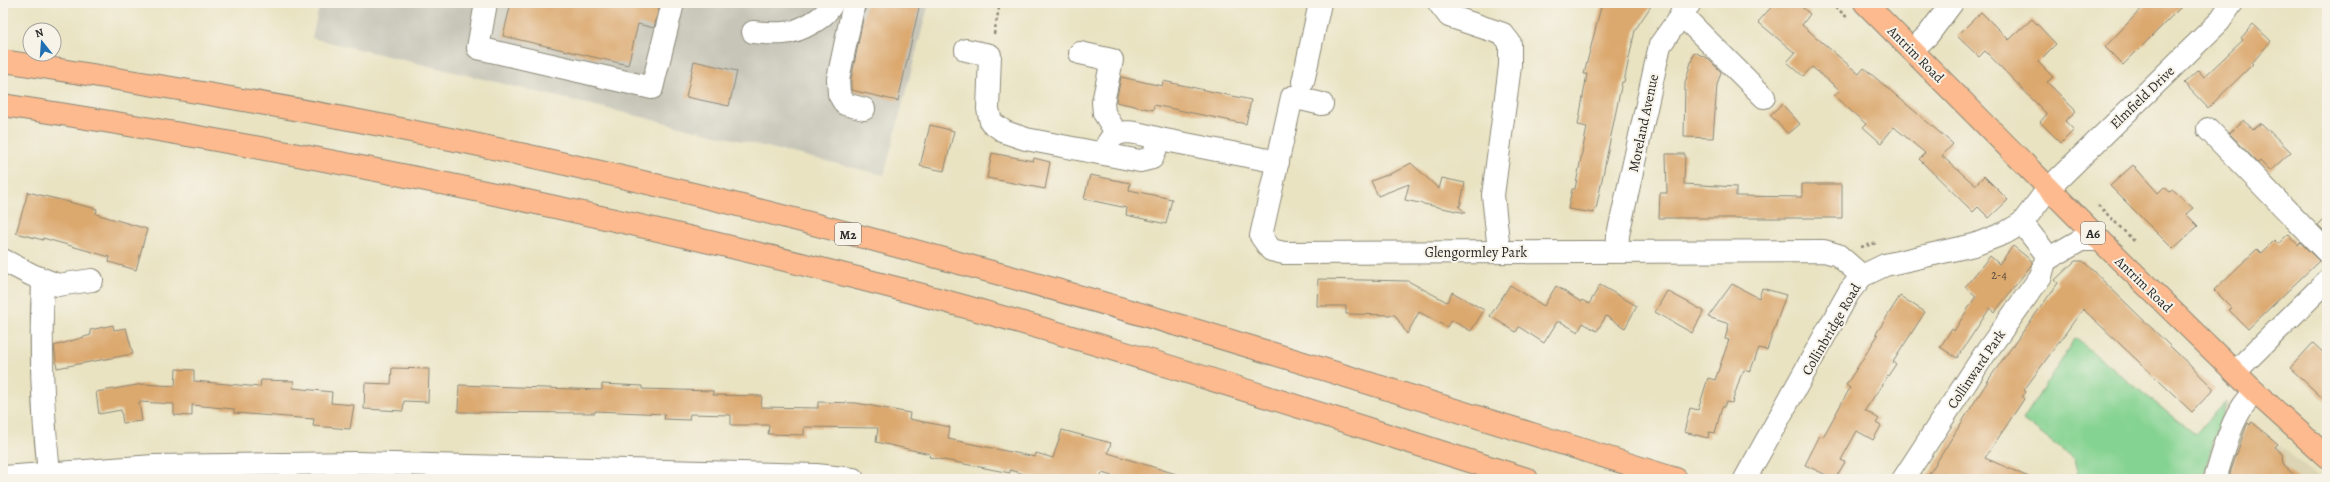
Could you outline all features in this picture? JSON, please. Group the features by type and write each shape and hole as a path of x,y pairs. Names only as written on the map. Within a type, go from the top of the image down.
{"main road":[{"name":"Antrim Road","path":"1865,3 2048,189 2255,392 2327,457"},
{"name":"M2","path":"3,61 164,86 356,120 551,162 749,208 971,266 1110,306 1676,479"},
{"path":"3,105 151,128 318,157 652,228 864,280 1037,328 1527,479"}],"street":[{"path":"486,3 478,48 652,88 673,3"},
{"path":"753,32 785,34 814,23 831,7 832,3"},
{"path":"854,3 838,79 838,94 845,104 864,109"},
{"path":"1303,82 1320,3"},
{"path":"1439,3 1449,16 1503,34 1510,43 1510,66 1493,195 1499,252"},
{"path":"1912,50 1928,35 1952,3"},
{"name":"Elmfield Drive","path":"2048,189 2219,22 2232,3"},
{"path":"1685,8 1764,97"},
{"name":"Moreland Avenue","path":"1617,251 1618,235 1660,45 1685,8"},
{"path":"966,50 990,55 988,109 991,122 1005,132 1026,139 1140,162 1152,158 1160,138"},
{"path":"1080,53 1112,60 1103,102 1104,114 1117,134"},
{"name":"Glengormley Park","path":"1322,104 1292,97 1261,236 1271,250 1284,253 1824,251 1838,255 1862,276"},
{"path":"2208,129 2327,252"},
{"path":"1103,154 1109,141 1117,134 1131,132 1278,162"},
{"name":"Collinbridge Road","path":"1750,471 1850,292 1862,276 1885,265 1974,245 2005,233 2022,223 2048,189"},
{"path":"2022,223 2047,255 2046,260"},
{"path":"2046,260 2081,240 2100,240"},
{"path":"3,260 43,280 58,285 92,280"},
{"name":"Collinward Park","path":"1905,479 1984,355 2041,276 2046,260"},
{"path":"43,280 41,326 43,419 48,474"},
{"path":"2235,372 2327,281"},
{"path":"2214,479 2236,418 2244,403 2255,392"},
{"path":"3,477 154,466 193,472 357,463 426,472 816,475 853,479"}],"path":[{"path":"990,55 1000,3"},
{"path":"1855,248 1880,243"}],"shaded area":[{"path":"320,3 929,3 884,175 312,38"},
{"path":"2226,401 2320,479 2200,479 2203,476"}],"green space":[{"path":"2075,338 2194,434 2226,401 2203,476 2200,479 2079,479 2074,459 2023,420"}],"building":[{"path":"511,3 660,3 654,28 638,24 628,65 503,36"},
{"path":"866,3 920,3 898,101 851,90 851,80"},
{"path":"1602,3 1653,3 1635,30 1624,82 1622,82 1594,213 1568,209 1572,189 1575,189 1587,127 1578,125 1587,74 1584,74"},
{"path":"1775,3 1797,3 1810,14 1802,25 1859,74 1864,68 1953,144 1942,156 1975,185 1984,176 2008,200 1989,218 1978,207 1973,212 1919,159 1925,153 1894,127 1881,143 1863,127 1866,124 1834,96 1840,90 1812,67 1803,76 1787,62 1795,53 1758,22"},
{"path":"2147,3 2185,3 2123,65 2105,47"},
{"path":"1981,12 2009,40 2032,19 2056,44 2038,62 2053,77 2047,82 2076,111 2065,121 2074,130 2061,143 2040,122 2047,114 1985,51 1979,57 1957,36"},
{"path":"2253,24 2271,41 2252,63 2253,64 2208,108 2184,83 2198,70 2204,77 2243,40 2241,38"},
{"path":"1694,52 1707,58 1721,72 1717,85 1713,138 1684,137 1685,83"},
{"path":"694,61 737,71 729,106 686,97"},
{"path":"1121,77 1162,86 1163,81 1251,100 1246,124 1154,105 1153,110 1116,102"},
{"path":"1782,104 1800,124 1788,134 1770,115"},
{"path":"2244,120 2253,130 2261,123 2291,152 2270,171 2260,161 2258,163 2229,133"},
{"path":"930,125 954,131 944,171 920,166"},
{"path":"992,153 1033,161 1034,158 1050,162 1045,189 987,178"},
{"path":"1666,154 1685,154 1684,184 1736,187 1736,196 1802,197 1802,184 1842,184 1842,218 1659,218 1660,193 1667,193"},
{"path":"1411,163 1439,189 1442,178 1465,183 1460,206 1458,206 1466,213 1405,200 1409,184 1378,196 1371,181 1397,171"},
{"path":"2133,165 2158,193 2164,187 2170,192 2172,190 2193,208 2186,214 2198,226 2173,249 2110,186"},
{"path":"1090,175 1130,183 1129,190 1172,199 1166,224 1126,215 1127,208 1084,199"},
{"path":"28,192 97,209 96,214 147,229 136,270 109,262 110,257 43,238 43,240 16,233"},
{"path":"2327,216 2327,234 2318,225"},
{"path":"2288,234 2298,245 2300,242 2319,261 2248,329 2229,310 2232,308 2214,290 2257,249 2261,253 2274,240 2278,244"},
{"path":"2013,246 2032,261 2032,264 1995,312 1990,308 1957,358 1940,347 1952,329 1954,331 1976,296 1965,287 1990,256 1999,264"},
{"path":"2075,261 2083,261 2214,389 2192,412 2083,309 2024,390 2026,392 2022,397 2024,399 1985,458 2033,479 1926,479 1991,376 2058,283 2055,280"},
{"path":"1318,279 1408,281 1447,302 1452,292 1484,310 1471,331 1451,320 1447,327 1419,312 1407,334 1395,315 1346,314 1346,306 1317,306"},
{"path":"1732,284 1759,298 1762,288 1786,295 1767,350 1759,348 1750,372 1744,370 1732,403 1726,402 1724,407 1722,407 1715,433 1709,432 1708,438 1684,432 1690,408 1698,410 1708,378 1715,380 1729,340 1725,339 1729,324 1708,317"},
{"path":"1510,285 1544,306 1556,286 1581,302 1582,300 1589,304 1600,285 1637,306 1625,328 1606,316 1597,331 1583,323 1578,332 1561,322 1557,322 1544,343 1519,327 1516,332 1490,316"},
{"path":"1667,291 1704,311 1692,333 1655,312"},
{"path":"1900,296 1925,312 1893,362 1896,364 1865,410 1879,419 1876,423 1881,426 1873,440 1857,431 1841,460 1845,462 1835,479 1805,465 1820,435 1823,437 1850,388 1846,385 1878,335 1876,334"},
{"path":"113,325 114,330 126,328 133,354 57,368 54,346 91,335 90,330"},
{"path":"2313,343 2327,356 2327,402 2290,368"},
{"path":"392,368 429,369 428,402 404,401 403,411 364,409 365,383 391,384"},
{"path":"176,369 194,370 194,381 260,387 261,380 294,381 293,388 332,392 331,403 354,405 350,429 313,426 314,419 234,413 234,409 192,405 192,416 174,415 174,404 139,402 142,421 123,423 121,410 99,414 96,392 143,384 175,386"},
{"path":"602,384 642,386 642,389 713,391 713,395 762,396 761,407 818,408 818,402 856,403 910,413 909,419 950,427 948,439 1035,457 1036,453 1053,458 1062,430 1111,443 1108,453 1179,475 1179,479 1121,479 1102,473 1100,479 1041,479 1010,470 1010,473 929,457 930,454 876,442 878,428 804,427 804,435 768,434 769,425 731,425 731,415 690,414 689,420 664,419 665,414 595,411 595,413 458,412 459,385 602,390"},
{"path":"2252,422 2278,444 2275,447 2283,454 2284,466 2299,479 2228,479 2246,427 2248,423 2250,425"}]}
